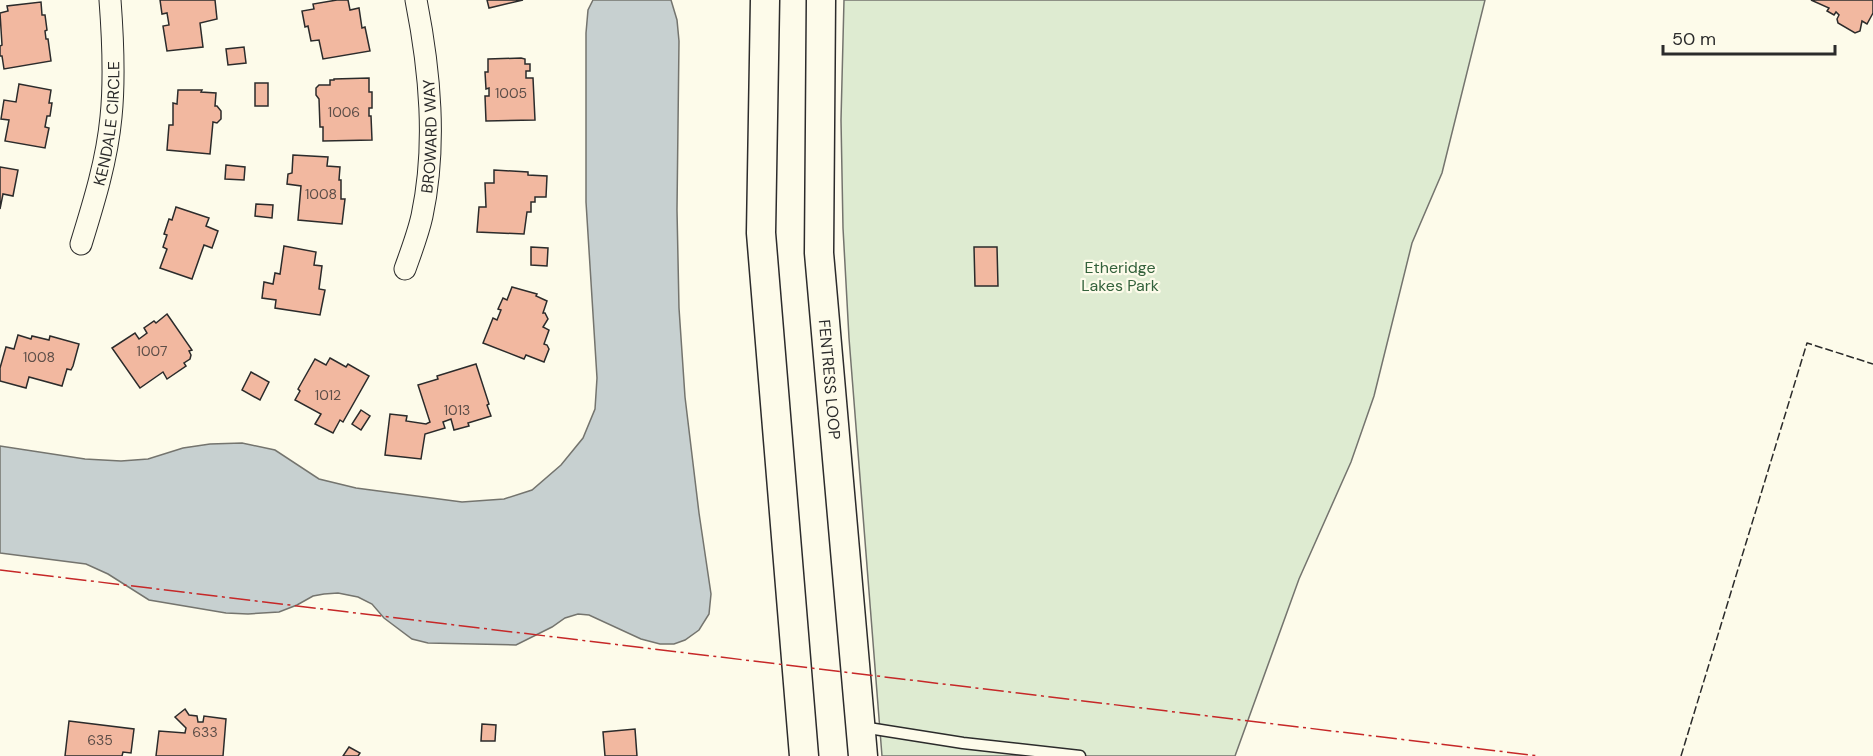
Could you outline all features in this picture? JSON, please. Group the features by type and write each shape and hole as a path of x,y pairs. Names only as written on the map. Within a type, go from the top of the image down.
{"street":[{"name":"KENDALE CIRCLE","path":"81,244 99,184 111,117 113,44 110,0"},
{"name":"BROWARD WAY","path":"405,269 422,216 430,161 430,88 416,0"},
{"path":"765,0 761,232 804,756"},
{"name":"FENTRESS LOOP","path":"821,0 819,253 863,756"}],"lane":[{"path":"861,727 963,743 1080,756"}],"green space":[{"name":"Etheridge Lakes Park","path":"844,0 1485,0 1442,173 1412,243 1374,396 1351,462 1299,579 1235,756 882,756 849,338 843,228 841,120"}],"shaded area":[{"path":"593,0 671,0 677,20 679,41 677,210 679,308 685,397 711,594 709,614 699,630 685,640 674,644 660,644 641,639 589,615 578,614 565,618 516,645 428,643 412,639 384,618 372,604 358,597 338,593 324,594 313,596 279,612 226,613 149,600 108,574 86,564 0,553 0,446 85,459 121,461 148,459 183,448 242,443 275,450 319,479 356,488 462,502 504,499 532,490 561,465 583,438 595,409 597,378 586,202 586,33 588,10"}],"building":[{"path":"160,0 215,0 217,19 200,23 203,47 167,51 163,26 169,25 167,13 162,14"},
{"path":"348,0 350,10 359,8 362,28 365,27 370,51 323,59 319,40 311,41 302,11 314,9 313,4"},
{"path":"487,0 523,0 489,8"},
{"path":"1811,0 1873,0 1873,13 1867,24 1862,21 1860,31 1855,33 1838,23 1839,15 1836,12 1834,15 1827,11 1829,8"},
{"path":"41,2 51,61 4,69 2,56 0,56 2,45 0,13 8,11 7,6"},
{"path":"244,47 246,63 228,65 226,49"},
{"path":"488,59 525,59 525,64 530,64 530,71 526,71 526,78 533,78 535,120 486,121 485,96 489,96 489,88 486,89 485,72 488,72"},
{"path":"369,78 369,92 372,92 372,108 369,108 369,116 371,116 372,140 323,141 323,127 320,127 319,99 316,95 316,88 319,85 330,85 330,80 334,79"},
{"path":"255,83 268,83 268,106 255,106"},
{"path":"19,84 51,90 49,103 52,103 45,127 49,128 45,148 5,141 9,120 1,119 4,100 16,102"},
{"path":"178,90 202,90 201,92 216,93 215,106 221,111 221,119 217,123 213,122 210,154 167,150 169,125 173,125 173,103 177,104"},
{"path":"293,155 328,157 327,166 340,167 341,199 345,199 342,224 298,220 301,186 287,184 288,174 292,173"},
{"path":"226,165 245,167 244,180 225,179"},
{"path":"0,167 18,170 13,196 3,194 0,209"},
{"path":"494,170 528,172 528,175 547,176 546,197 535,197 535,202 531,202 531,212 527,212 524,234 477,232 479,207 486,207 485,183 494,183"},
{"path":"256,204 273,205 272,218 255,216"},
{"path":"176,207 209,218 206,226 218,231 212,248 204,245 192,279 160,268 167,249 163,247 167,235 164,234"},
{"path":"284,246 316,252 314,265 322,266 319,289 325,290 320,315 275,308 276,300 262,298 264,282 273,284 275,273 280,274"},
{"path":"531,247 548,248 547,266 531,265"},
{"path":"974,247 997,247 998,286 975,286"},
{"path":"512,287 537,294 536,296 547,301 543,313 548,319 543,327 549,330 544,344 549,349 544,362 526,355 524,359 483,343 493,318 497,320 501,310 498,309 503,298 507,300"},
{"path":"167,314 192,350 189,351 190,359 184,363 186,366 167,379 163,372 140,388 112,348 135,333 139,339 147,333 144,328 154,321 156,323"},
{"path":"18,335 31,339 32,336 49,340 50,336 79,344 73,366 71,370 67,369 62,386 29,377 26,388 0,381 0,368 6,347 14,349"},
{"path":"330,358 346,367 348,364 369,376 343,422 340,420 333,433 315,424 321,414 295,400 300,391 298,389 315,359 326,365"},
{"path":"476,364 491,416 454,430 451,419 443,422 445,428 425,434 421,459 385,455 390,414 407,416 406,421 426,424 430,422 418,385 438,379 437,376"},
{"path":"251,372 269,382 260,400 242,390"},
{"path":"361,410 370,416 361,430 352,424"},
{"path":"185,709 189,715 197,716 198,722 203,722 204,716 226,719 223,756 156,756 159,731 185,733 186,728 175,717"},
{"path":"69,721 134,729 131,753 123,752 122,756 65,756"},
{"path":"482,724 496,725 495,741 481,741"},
{"path":"635,729 637,756 605,756 603,732"},
{"path":"349,747 360,753 358,756 343,756"}],"fence":[{"path":"1681,756 1807,343 1873,364"}],"power":[{"path":"0,570 1539,756"}]}
